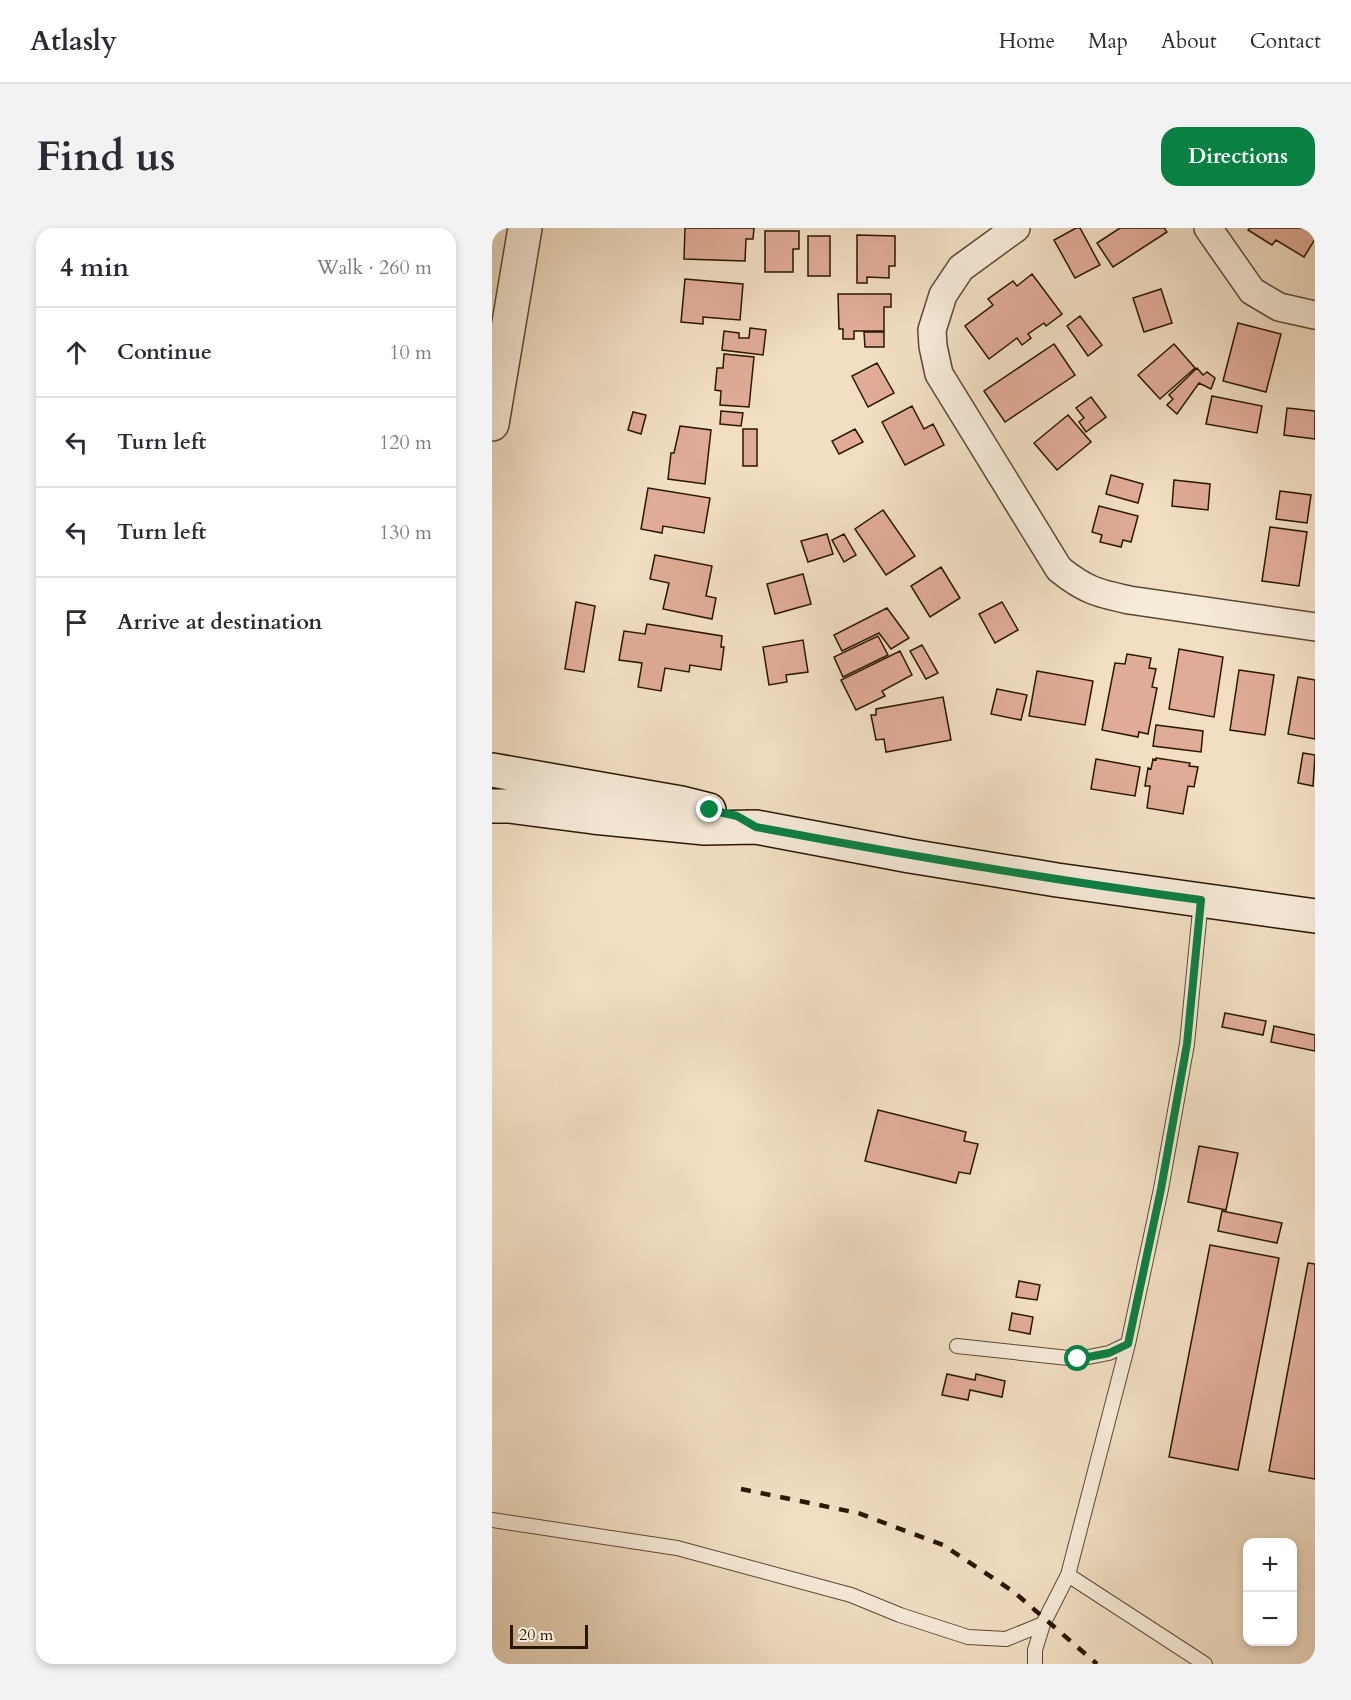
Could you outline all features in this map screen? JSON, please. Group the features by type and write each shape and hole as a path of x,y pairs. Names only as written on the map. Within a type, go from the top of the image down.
{"main road":[{"path":"492,424 525,228"},
{"path":"499,771 681,803 737,816 756,827"},
{"path":"500,806 705,828 756,827 910,856 1057,880 1315,916"}],"street":[{"path":"1016,228 961,268 943,295 932,330 933,346 939,374 1059,569 1079,586 1101,594 1315,627"},
{"path":"1208,228 1252,291 1280,307 1315,315"}],"lane":[{"path":"1035,1664 1035,1650 1043,1624 1068,1575 1128,1344 1161,1189 1187,1044 1201,900"},
{"path":"957,1346 1078,1359 1109,1353 1128,1344"},
{"path":"492,1520 677,1548 851,1595 900,1615 968,1637 1006,1639 1043,1624"},
{"path":"1068,1575 1205,1664"}],"building":[{"path":"685,228 754,228 753,239 746,239 745,261 684,259"},
{"path":"1080,228 1100,265 1075,278 1054,240"},
{"path":"1120,228 1164,228 1167,232 1113,267 1097,243"},
{"path":"1250,228 1315,228 1315,239 1304,257 1276,240 1272,245 1248,230"},
{"path":"765,231 799,231 799,249 793,249 793,272 765,272"},
{"path":"857,235 895,236 895,266 889,266 889,278 867,277 867,283 857,283"},
{"path":"808,236 830,236 830,276 808,276"},
{"path":"1032,274 1062,314 1046,326 1044,323 1028,334 1031,338 1022,345 1017,338 989,359 965,326 993,305 988,299 1013,281 1017,286"},
{"path":"685,279 743,284 740,320 703,317 703,324 681,322"},
{"path":"1161,289 1172,323 1144,332 1133,298"},
{"path":"838,294 891,294 891,307 884,307 884,331 854,331 854,339 843,339 843,329 839,329"},
{"path":"1080,316 1102,345 1088,356 1067,326"},
{"path":"1238,323 1281,334 1266,392 1223,381"},
{"path":"750,328 766,330 763,355 722,350 724,331 739,333 739,338 749,338"},
{"path":"864,332 884,332 884,347 865,347"},
{"path":"1054,344 1075,375 1005,422 984,391"},
{"path":"1174,344 1195,368 1160,399 1138,375"},
{"path":"724,354 754,357 749,407 720,405 721,391 715,390 717,368 723,368"},
{"path":"877,363 894,393 868,407 852,376"},
{"path":"1197,368 1203,375 1207,372 1215,378 1211,389 1199,383 1177,414 1167,405 1173,399 1169,395"},
{"path":"1212,396 1262,406 1257,433 1206,424"},
{"path":"1091,397 1106,417 1086,432 1079,422 1084,418 1076,408"},
{"path":"912,406 924,429 933,424 944,445 905,465 882,422"},
{"path":"1287,408 1315,411 1315,439 1284,435"},
{"path":"721,411 743,413 741,426 720,424"},
{"path":"633,412 646,415 641,434 628,430"},
{"path":"1068,415 1091,442 1057,470 1034,443"},
{"path":"680,426 711,430 705,484 668,479 671,453 674,453"},
{"path":"743,429 757,429 757,466 743,466"},
{"path":"855,429 863,442 839,454 832,441"},
{"path":"1111,475 1143,484 1138,503 1106,494"},
{"path":"1174,480 1210,484 1208,510 1172,506"},
{"path":"648,488 710,498 704,533 663,526 662,533 641,529"},
{"path":"1280,491 1311,495 1307,523 1276,519"},
{"path":"1099,506 1138,516 1131,542 1123,540 1121,547 1100,542 1102,535 1092,532"},
{"path":"883,510 915,556 886,575 855,529"},
{"path":"1270,527 1307,532 1299,586 1262,581"},
{"path":"827,534 833,554 808,562 801,541"},
{"path":"844,534 856,555 844,562 832,540"},
{"path":"655,555 712,566 706,596 716,598 712,619 663,609 669,583 650,579"},
{"path":"941,567 960,598 930,617 911,586"},
{"path":"803,574 811,604 775,614 767,584"},
{"path":"576,602 595,606 584,672 565,669"},
{"path":"1002,602 1018,630 995,643 979,614"},
{"path":"887,608 909,638 891,649 879,633 842,651 834,635"},
{"path":"647,624 722,636 721,647 724,647 721,670 690,665 689,672 665,668 661,691 638,687 642,663 619,660 624,631 645,634"},
{"path":"878,636 888,655 843,677 834,657"},
{"path":"803,640 808,672 786,675 787,682 769,685 763,647"},
{"path":"922,645 938,673 926,679 910,651"},
{"path":"1179,649 1223,657 1214,717 1169,709"},
{"path":"900,651 912,675 882,691 885,696 856,710 841,680"},
{"path":"1127,654 1151,658 1149,668 1156,669 1152,687 1157,688 1148,734 1139,732 1138,737 1102,730 1115,663 1125,664"},
{"path":"1239,670 1274,675 1265,735 1230,730"},
{"path":"1037,671 1093,681 1085,725 1029,716"},
{"path":"1298,677 1315,680 1315,739 1288,734"},
{"path":"997,689 1027,695 1021,720 991,714"},
{"path":"943,697 951,740 886,752 884,739 876,740 871,715 876,715 876,709"},
{"path":"1156,725 1203,731 1201,752 1153,746"},
{"path":"1303,753 1315,755 1313,786 1298,783"},
{"path":"1156,758 1190,763 1189,766 1198,767 1194,787 1188,786 1183,814 1147,808 1150,786 1145,786 1148,768 1151,769 1153,759 1156,760"},
{"path":"1096,759 1140,767 1135,796 1091,789"},
{"path":"1225,1013 1266,1021 1263,1035 1222,1027"},
{"path":"1274,1026 1315,1035 1315,1051 1271,1042"},
{"path":"878,1110 966,1132 964,1141 978,1144 970,1174 959,1172 956,1183 865,1161"},
{"path":"1199,1146 1238,1153 1226,1210 1188,1202"},
{"path":"1222,1211 1282,1223 1277,1243 1218,1231"},
{"path":"1210,1245 1279,1258 1238,1470 1169,1457"},
{"path":"1308,1263 1315,1264 1315,1479 1269,1471"},
{"path":"1019,1281 1040,1285 1037,1300 1016,1297"},
{"path":"1012,1313 1033,1317 1030,1334 1009,1330"},
{"path":"947,1374 975,1380 976,1374 1005,1381 1002,1397 970,1390 968,1400 942,1395"}],"railway":[{"path":"741,1489 858,1513 943,1545 1014,1592 1097,1664"}],"route":[{"path":"710,810 737,816 756,827 910,856 1201,900 1187,1044 1161,1189 1128,1344 1109,1353 1078,1359"}]}
